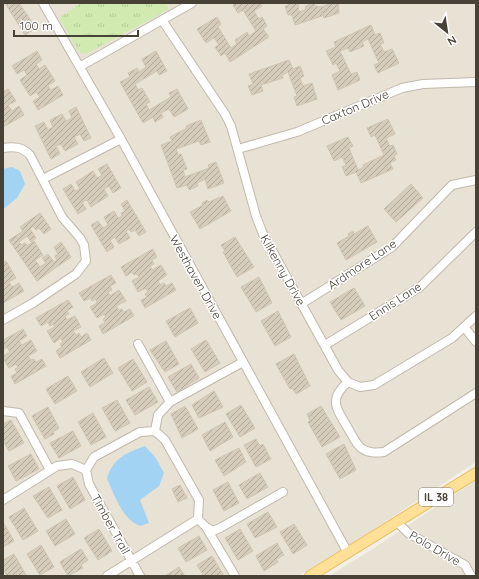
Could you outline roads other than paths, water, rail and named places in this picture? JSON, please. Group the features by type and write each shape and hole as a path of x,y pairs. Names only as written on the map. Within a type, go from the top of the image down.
{"main road":[{"name":"IL 38","path":"310,576 476,473"}],"street":[{"name":"Westhaven Drive","path":"43,3 81,66 348,552"},
{"path":"81,66 192,3"},
{"name":"Kilkenny Drive","path":"162,20 225,114 231,126 238,149 259,226 338,370 348,382"},
{"name":"Caxton Drive","path":"238,149 297,132 402,88 424,84 476,82"},
{"path":"43,179 121,139"},
{"path":"3,148 10,146 25,150 35,161 66,224 80,238 84,245 86,261 76,274 33,303 3,320"},
{"name":"Ardmore Lane","path":"302,304 392,247 452,185 476,180"},
{"name":"Ennis Lane","path":"325,345 420,287 476,232"},
{"path":"476,316 465,328 452,338 381,382 360,387 348,382 340,390 336,397 335,406 359,447 371,453 384,452 476,393"},
{"path":"465,328 476,342"},
{"path":"138,344 170,402"},
{"path":"155,430 158,415 170,402 243,362"},
{"path":"3,411 19,413 50,470"},
{"path":"3,500 57,466 72,464 86,470 94,456 140,432 155,430"},
{"path":"155,430 165,440 198,500 198,519 206,527 235,576"},
{"name":"Timber Trail","path":"86,470 89,484 140,576"},
{"path":"206,527 213,531 220,528 283,492"},
{"path":"107,576 132,562 198,519"},
{"name":"Polo Drive","path":"397,522 408,532 465,565 471,576"}],"water":[{"path":"12,167 20,171 25,184 17,198 3,209 3,169"},
{"path":"145,446 155,457 164,473 159,486 140,500 149,523 140,526 134,523 124,513 107,479 112,466 116,462 126,454"}]}
